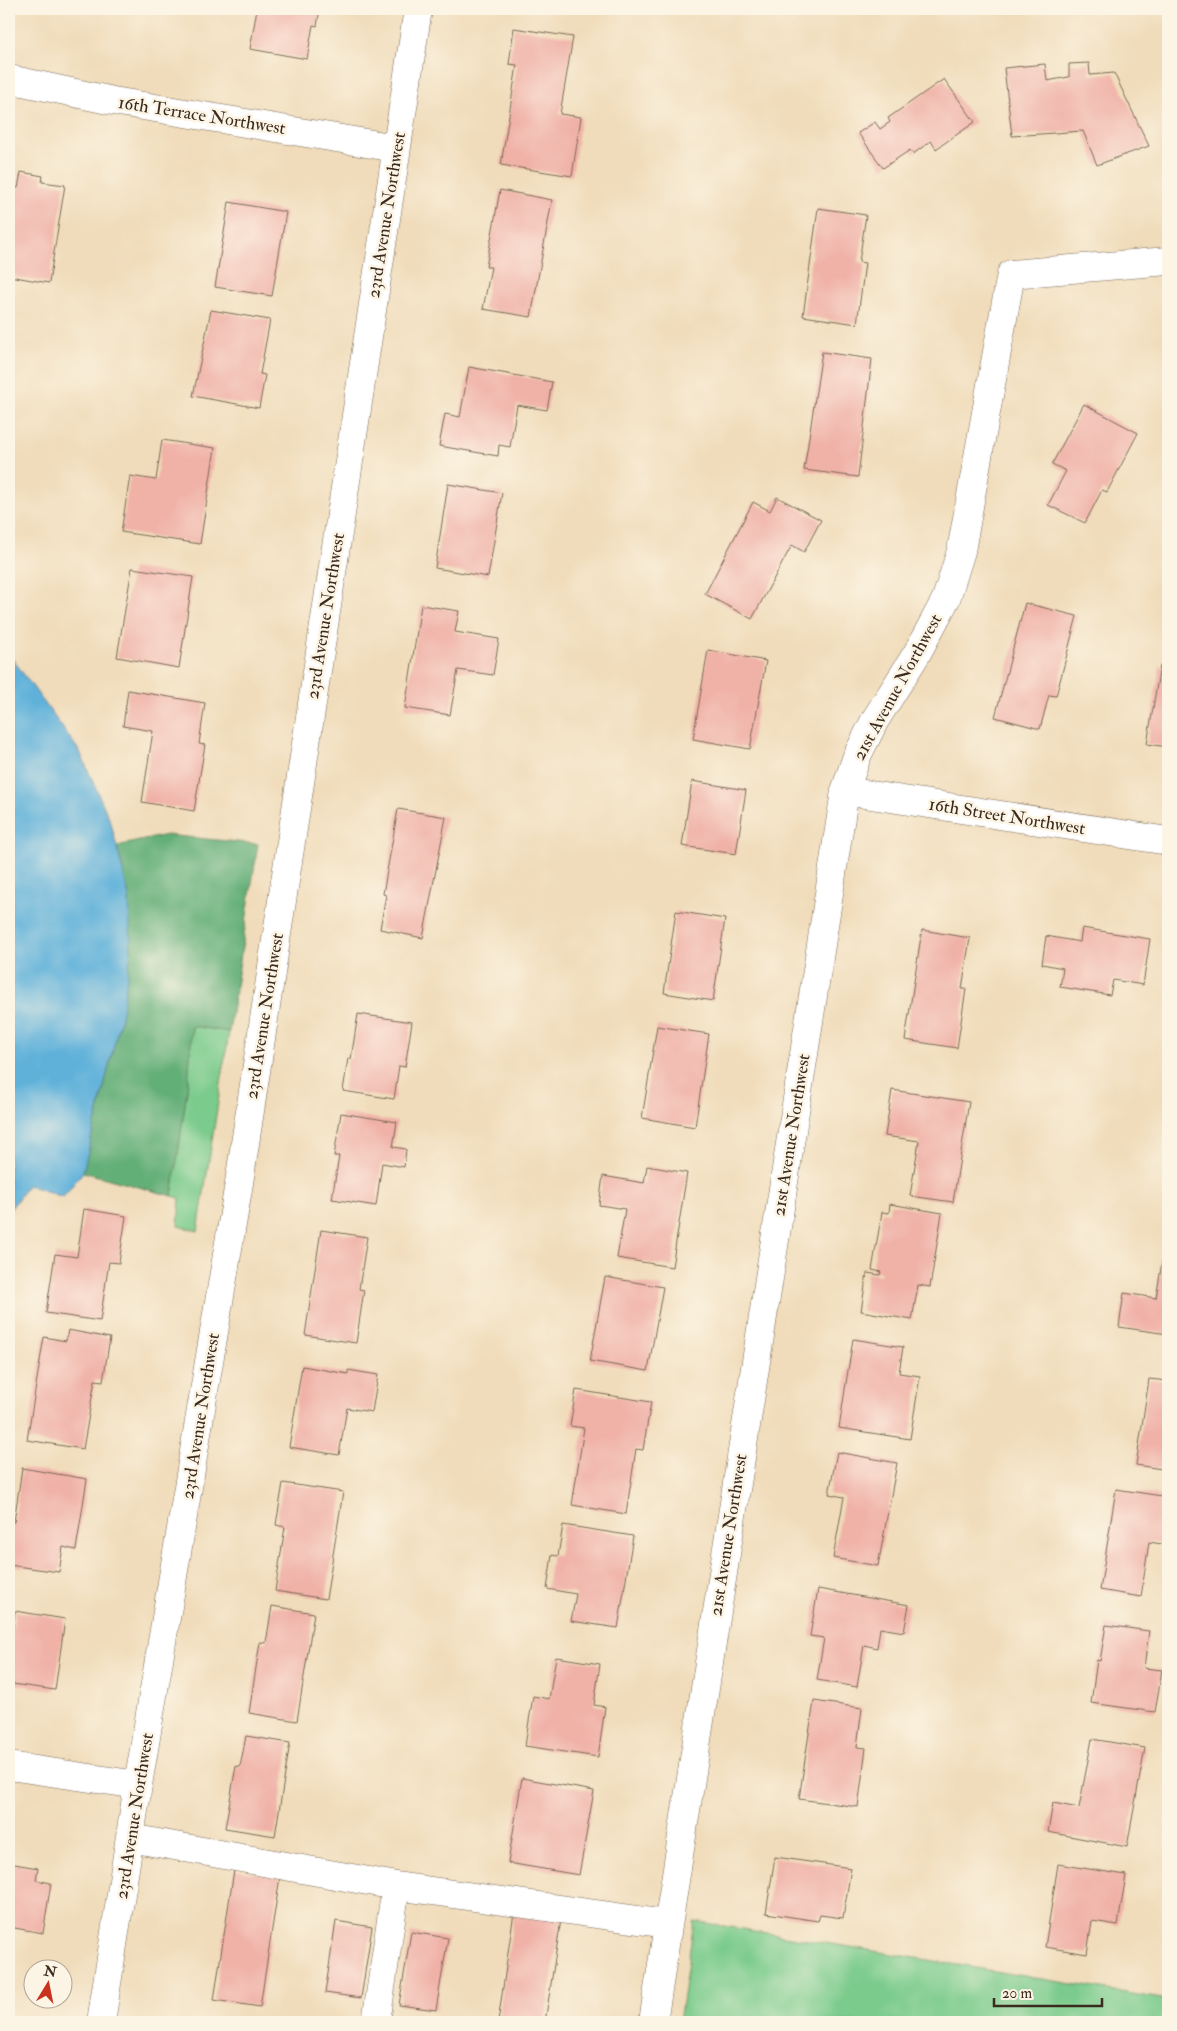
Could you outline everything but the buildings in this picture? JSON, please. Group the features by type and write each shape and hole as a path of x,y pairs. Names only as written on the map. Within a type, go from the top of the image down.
{"street":[{"name":"23rd Avenue Northwest","path":"101,2022 138,1785 239,1183 418,9"},
{"name":"16th Terrace Northwest","path":"9,79 113,101 396,148"},
{"name":"21st Avenue Northwest","path":"653,2022 845,791 860,749 875,720 916,655 946,599 961,551 1011,274 1168,261"},
{"name":"16th Street Northwest","path":"845,791 1168,841"},
{"path":"9,1766 138,1785"},
{"path":"130,1838 396,1886 667,1924"},
{"path":"376,2022 396,1886"}],"green space":[{"path":"166,835 258,844 229,1032 192,1026 188,1083 172,1196 83,1172 121,1017 129,896 117,846"},
{"path":"192,1026 229,1032 198,1231 178,1226 180,1198 172,1196 188,1083"},
{"path":"694,1921 1168,2000 1168,2022 679,2022"}],"water":[{"path":"9,654 80,752 111,823 129,896 131,951 121,1017 83,1172 63,1197 28,1185 9,1211"}]}
